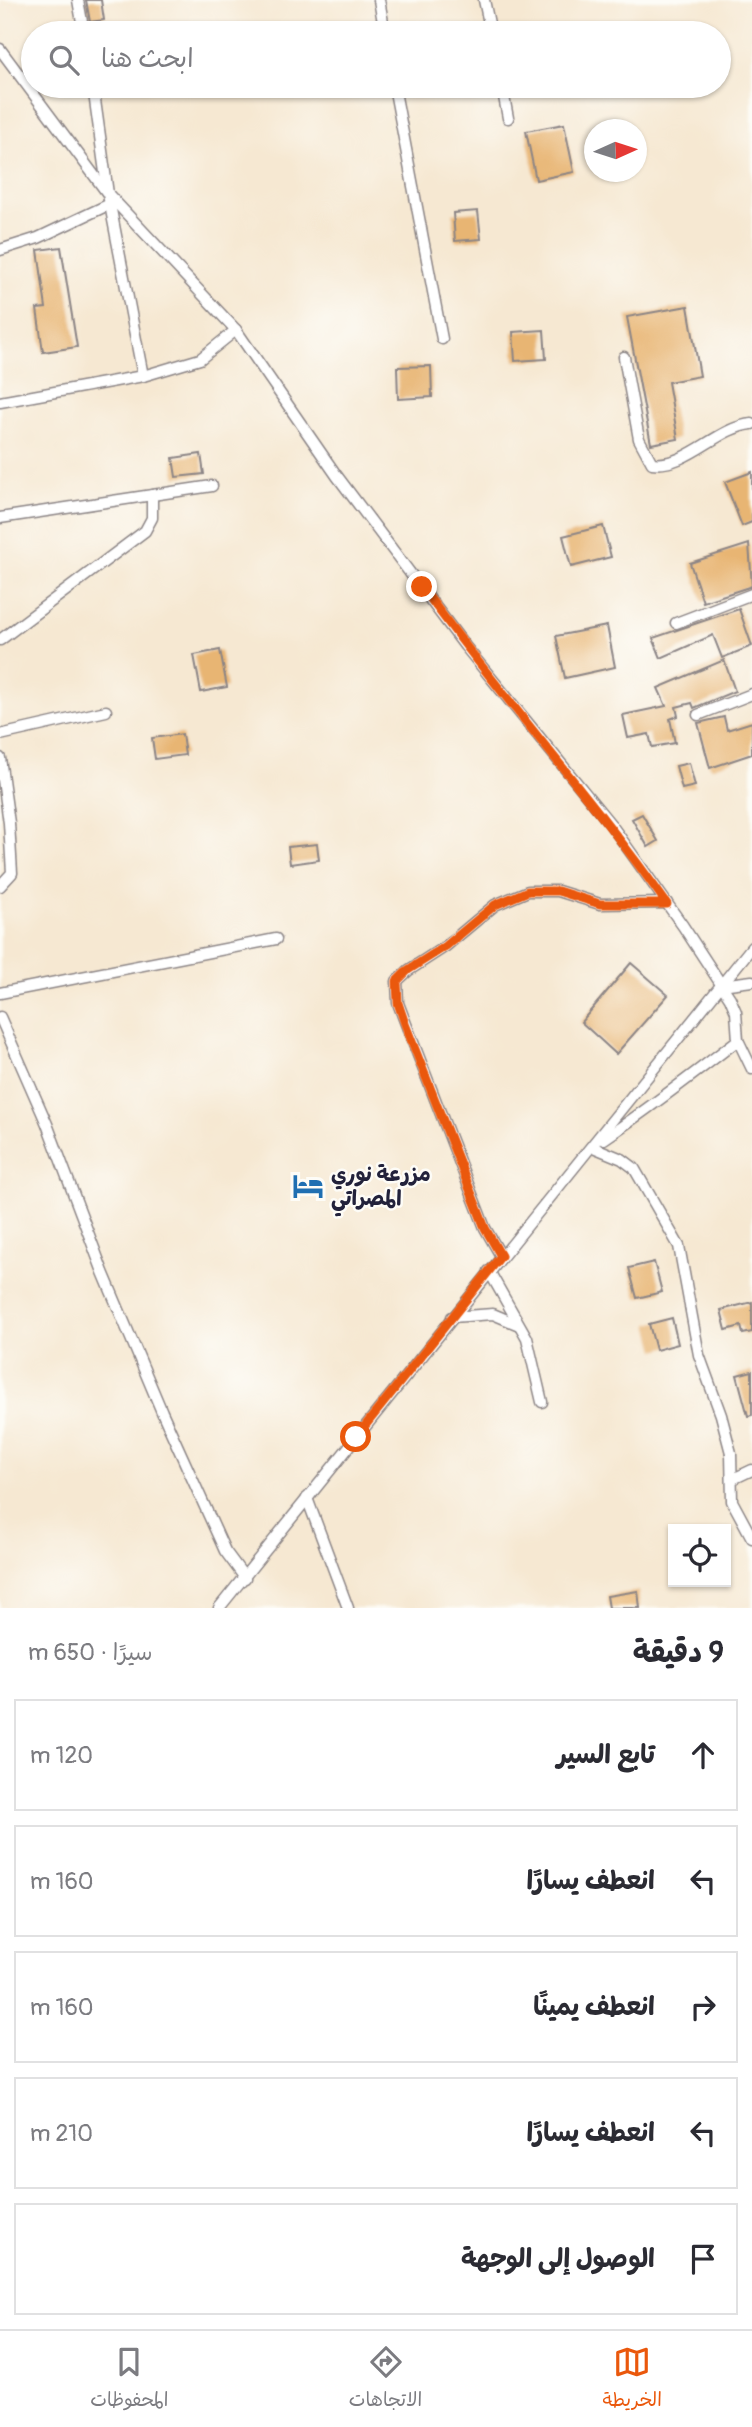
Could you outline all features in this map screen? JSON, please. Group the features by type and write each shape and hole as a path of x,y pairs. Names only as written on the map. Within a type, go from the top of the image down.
{"street":[{"path":"78,0 82,21"},
{"path":"379,0 383,21"},
{"path":"484,0 488,21"},
{"path":"0,49 21,78"},
{"path":"36,98 109,199 236,330 373,525 512,706 612,826 721,985 736,1012 738,1040 752,1069"},
{"path":"95,98 109,199 143,376"},
{"path":"396,98 442,339"},
{"path":"504,98 508,118"},
{"path":"0,250 38,238 109,199"},
{"path":"0,402 143,376 200,359 236,330"},
{"path":"624,357 639,439 652,463 672,461 730,430 752,424"},
{"path":"0,518 212,486"},
{"path":"0,640 145,531 152,518 152,495"},
{"path":"676,623 752,594"},
{"path":"698,715 752,694"},
{"path":"0,735 106,711"},
{"path":"0,758 12,850 12,873 0,886"},
{"path":"501,1256 485,1228 405,1024 398,1003 397,981 408,970 446,946 495,905 528,891 558,891 600,904 667,904"},
{"path":"0,993 276,939"},
{"path":"219,1608 501,1256 595,1146 721,985 746,960 752,947"},
{"path":"721,985 752,981"},
{"path":"0,1017 57,1147 103,1272 157,1400 215,1530 245,1578"},
{"path":"595,1146 681,1086 700,1067 738,1040"},
{"path":"595,1146 634,1168 679,1246 699,1355 727,1434 733,1479 732,1501 752,1538"},
{"path":"489,1271 521,1326 542,1402"},
{"path":"452,1317 493,1314 521,1326"},
{"path":"733,1479 752,1470"},
{"path":"307,1498 348,1608"}],"building":[{"path":"86,0 101,0 104,20 90,21"},
{"path":"564,124 574,172 536,180 526,131"},
{"path":"478,211 481,239 455,241 453,213"},
{"path":"61,247 77,347 43,352 37,309 46,308 38,250"},
{"path":"688,306 700,376 668,382 678,439 651,444 627,317"},
{"path":"544,330 546,359 515,361 513,332"},
{"path":"431,366 432,397 398,399 397,367"},
{"path":"201,454 204,474 176,477 173,458"},
{"path":"752,472 752,522 742,526 725,482"},
{"path":"603,526 611,557 571,567 563,536"},
{"path":"749,544 752,586 703,602 690,563"},
{"path":"739,609 752,646 722,658 713,635 661,658 653,638"},
{"path":"607,626 615,667 565,678 556,636"},
{"path":"220,650 227,687 201,692 194,655"},
{"path":"724,660 735,691 694,708 692,703 676,707 678,716 670,719 675,743 652,747 649,734 628,738 623,715 666,706 658,688"},
{"path":"724,717 727,730 752,722 752,754 710,768 698,723"},
{"path":"182,734 185,755 155,759 152,738"},
{"path":"689,763 695,786 682,789 676,766"},
{"path":"642,814 658,841 648,847 632,819"},
{"path":"317,844 319,860 290,864 288,847"},
{"path":"631,963 668,995 616,1054 581,1022"},
{"path":"654,1262 662,1292 637,1298 629,1268"},
{"path":"752,1302 752,1332 743,1334 741,1326 726,1330 721,1310"},
{"path":"672,1318 678,1344 656,1350 649,1324"},
{"path":"752,1371 752,1415 748,1416 737,1375"},
{"path":"638,1591 640,1608 609,1608 607,1596"}],"place":[{"name":"مزرعة نوري المصراتي","path":"308,1186"}],"route":[{"path":"356,1437 501,1256 485,1228 405,1024 398,1003 397,981 408,970 446,946 495,905 528,891 543,888 600,904 667,904 578,782 520,716 422,587"}]}
